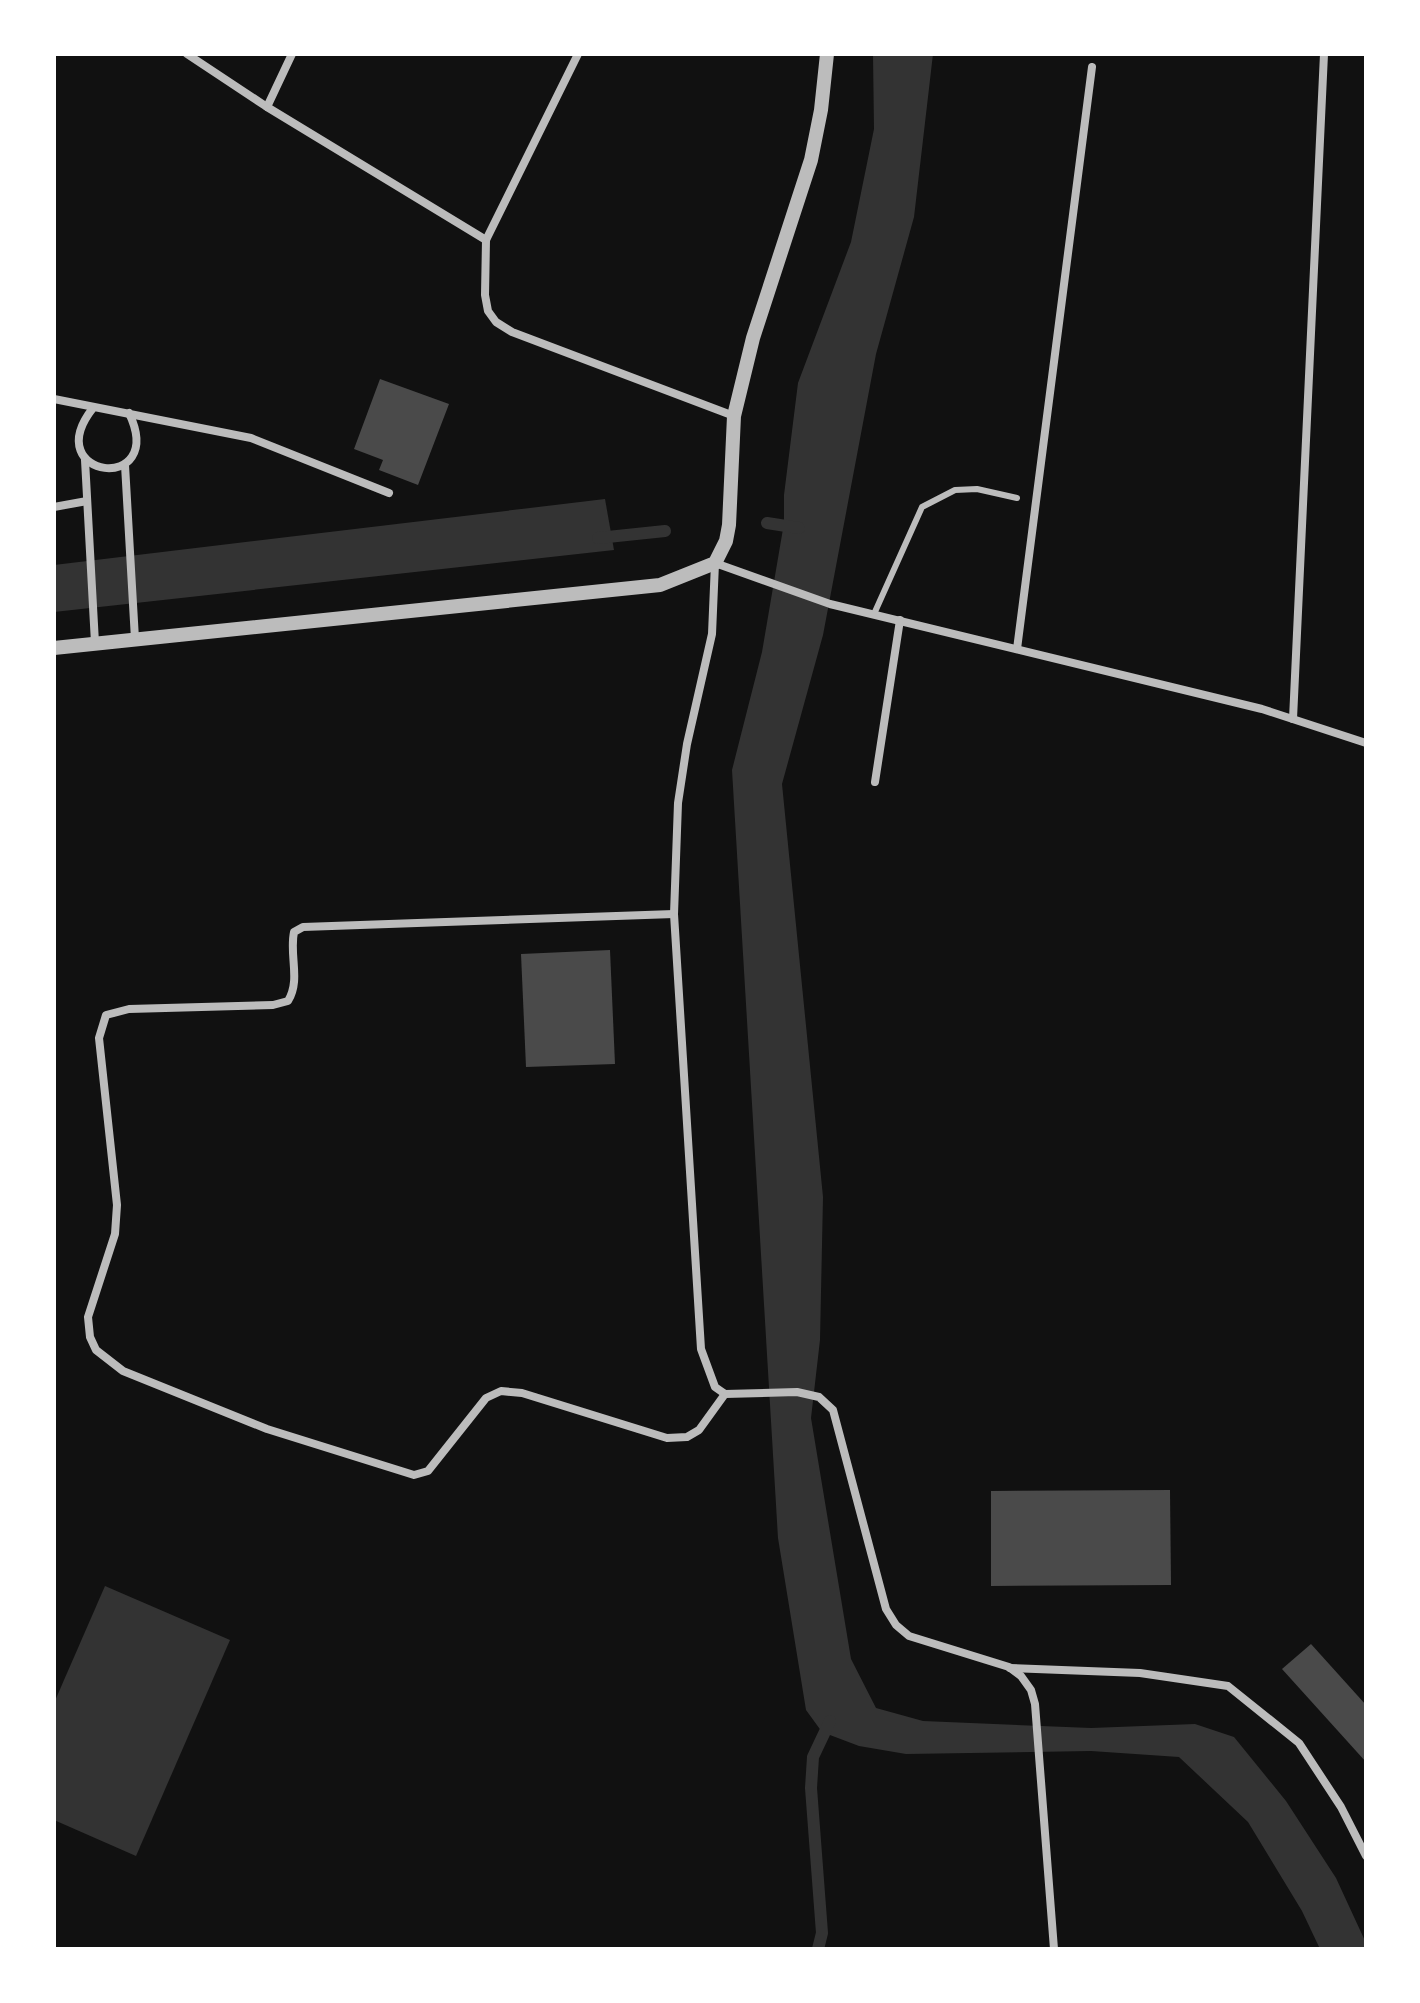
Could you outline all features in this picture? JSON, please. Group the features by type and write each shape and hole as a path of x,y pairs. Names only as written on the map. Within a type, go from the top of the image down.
{"street":[{"path":"187,54 267,107 486,240"},
{"path":"267,107 292,54"},
{"path":"578,54 486,240 485,295 488,311 496,322 512,332 734,416"},
{"path":"827,54 821,110 811,160 753,338 734,416 729,525 726,541 715,563 712,634 687,744 678,803 674,914 701,1349 715,1387 725,1394 797,1392 819,1397 833,1410 886,1609 896,1625 909,1636 1009,1667 1140,1673 1228,1686 1299,1743 1341,1807 1366,1856"},
{"path":"1293,719 1324,54"},
{"path":"1017,649 1092,67"},
{"path":"54,399 251,438 389,493"},
{"path":"93,408 82,422 79,449 85,460 95,643"},
{"path":"85,460 97,468 111,470 125,465 138,445 137,431 129,413"},
{"path":"125,465 135,639"},
{"path":"54,507 87,501"},
{"path":"54,648 660,585 715,563 830,604 1185,689 1366,743"},
{"path":"875,782 900,620"},
{"path":"674,914 303,927 294,932 295,990 288,1001 273,1005 129,1009 106,1015 99,1038 117,1205 115,1234 88,1317 90,1337 96,1350 123,1371 267,1429 414,1475 428,1471 486,1398 501,1391 522,1393 667,1438 687,1437 699,1430 725,1394"},
{"path":"1009,1667 1021,1676 1031,1690 1035,1704 1054,1949"}],"lane":[{"path":"874,614 922,507 955,490 977,489 1017,498"}],"shaded area":[{"path":"873,54 933,54 914,217 876,354 823,635 782,784 823,1197 820,1340 811,1418 851,1659 876,1708 923,1721 1091,1728 1195,1724 1234,1737 1286,1801 1336,1878 1366,1949 1320,1949 1302,1911 1248,1822 1179,1757 1091,1751 906,1754 859,1746 822,1732 806,1710 778,1538 732,770 762,652 784,523 784,495 798,383 851,242 874,129"},
{"path":"605,499 614,550 54,612 54,565"},
{"path":"105,1586 230,1640 136,1856 54,1820 54,1703"}],"building":[{"path":"380,379 449,404 418,485 379,470 383,460 354,449"},
{"path":"610,950 615,1064 526,1067 521,954"},
{"path":"1170,1490 1171,1585 991,1586 991,1491"},
{"path":"1311,1644 1366,1705 1366,1762 1282,1669"}],"waterway":[{"path":"767,523 799,528"},
{"path":"598,538 665,531"},
{"path":"818,1949 822,1933 811,1788 813,1757 830,1721"}]}
